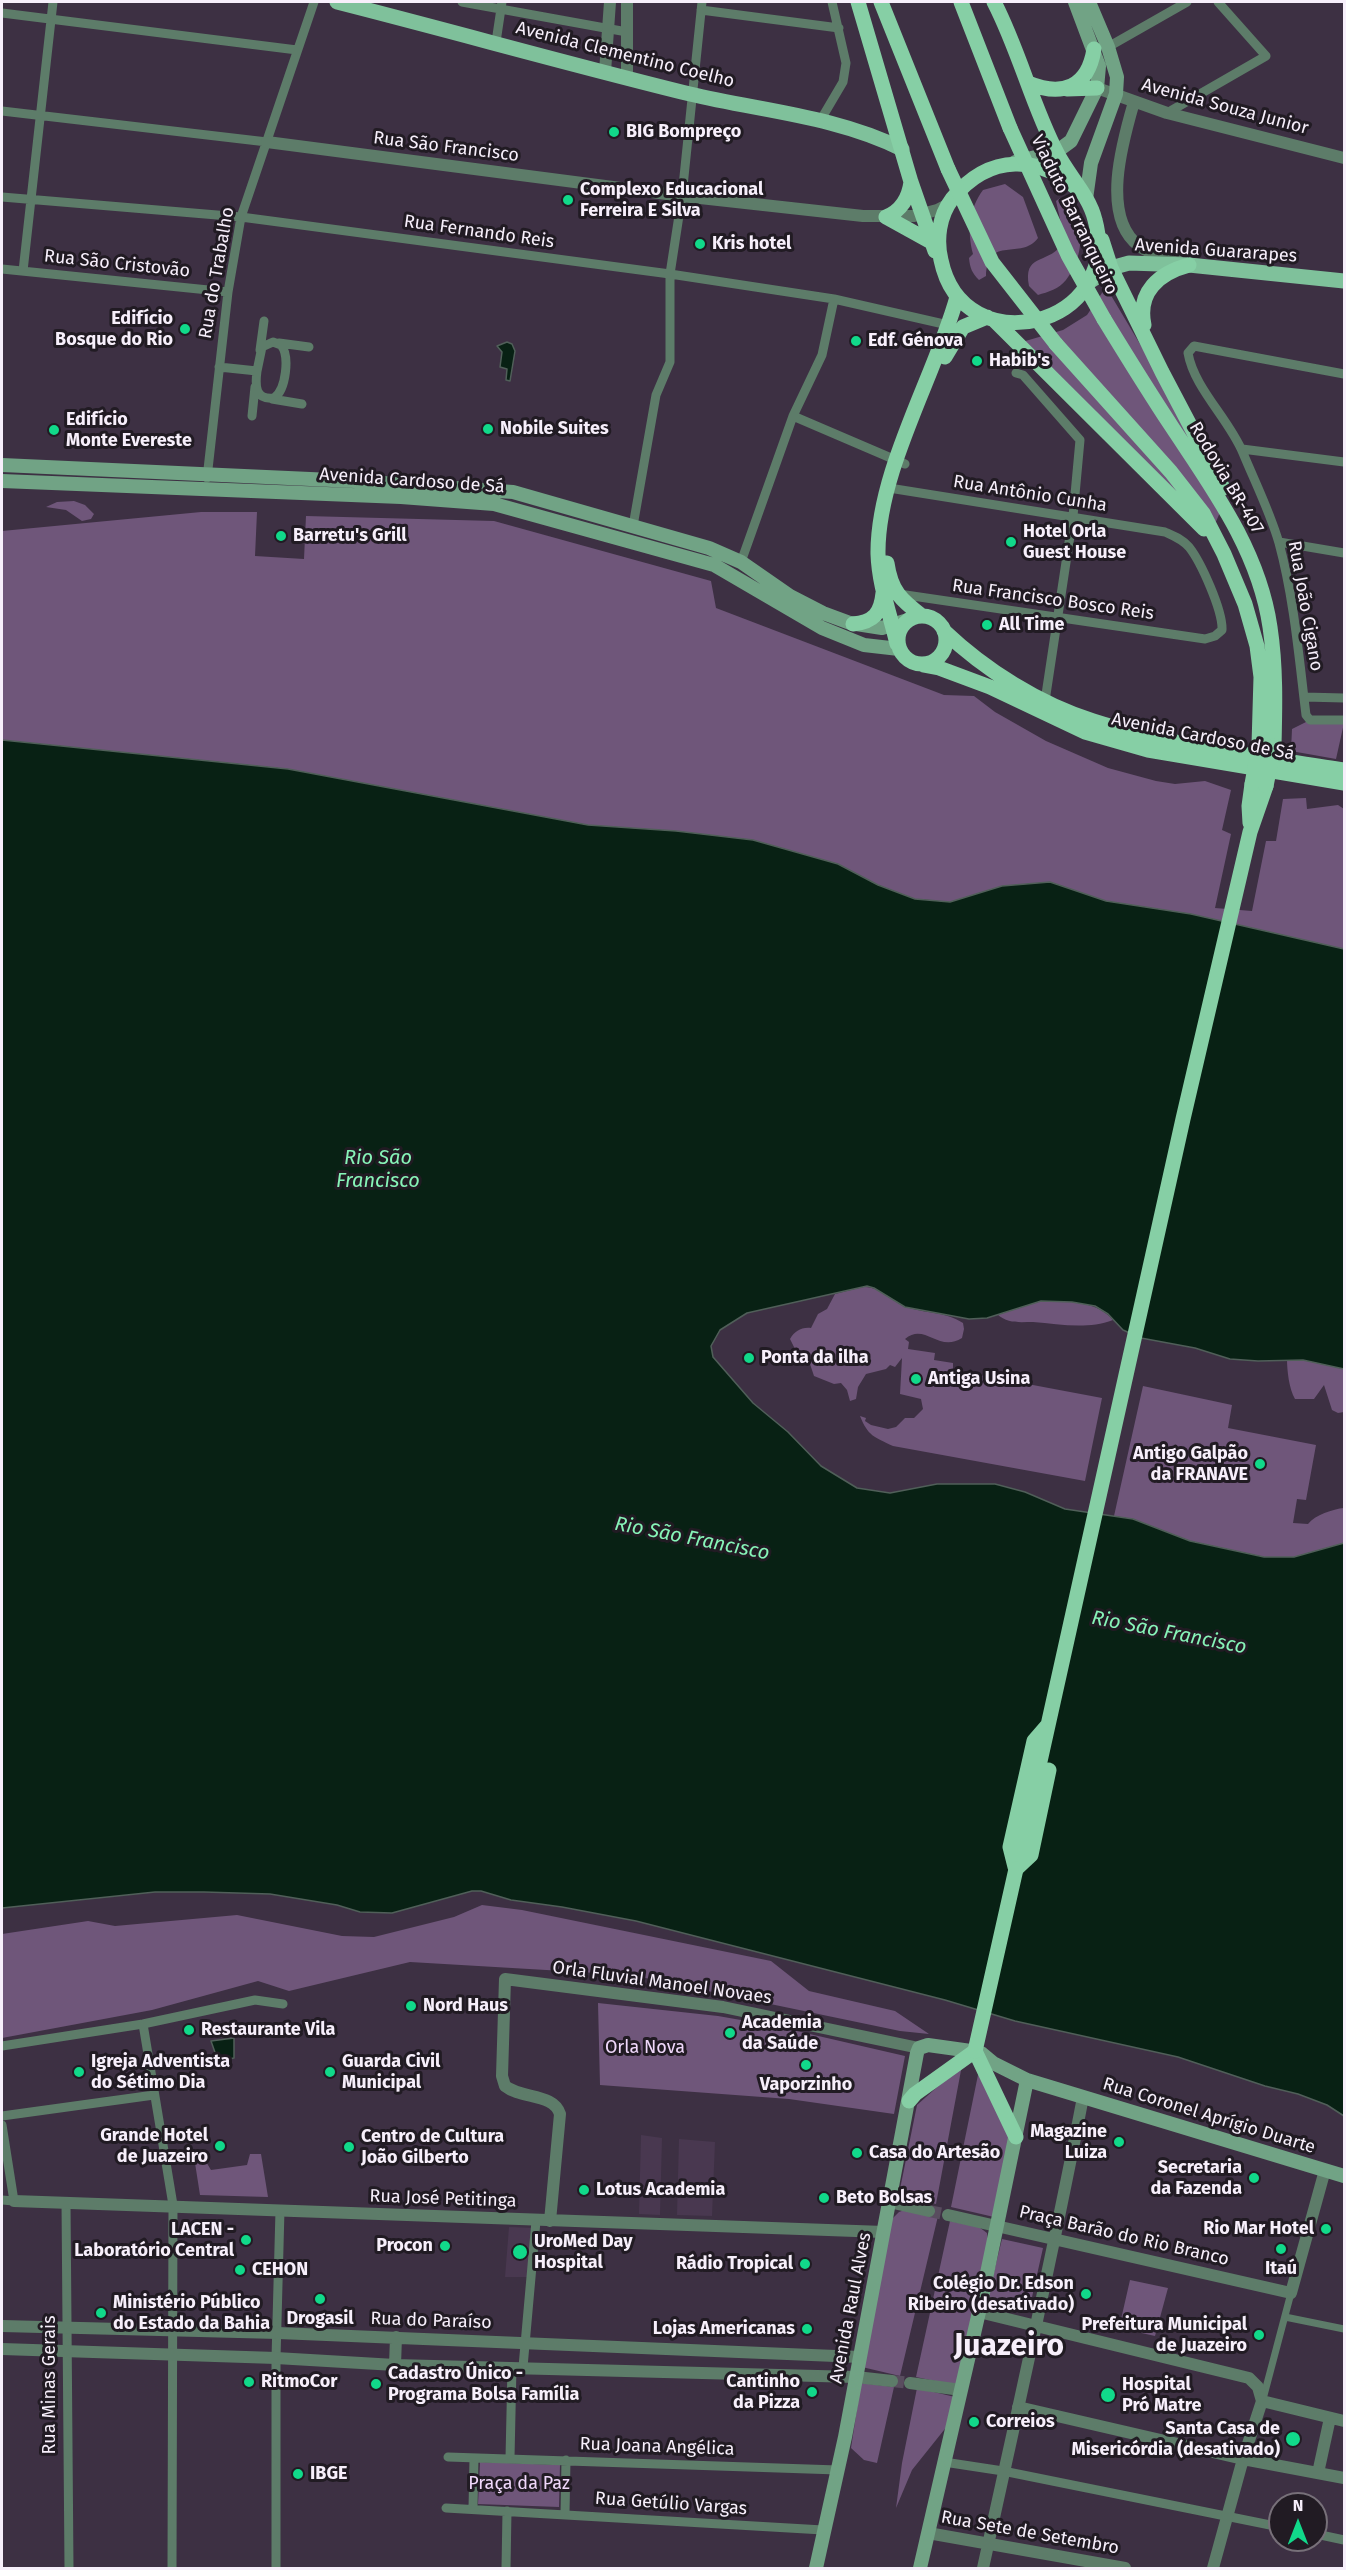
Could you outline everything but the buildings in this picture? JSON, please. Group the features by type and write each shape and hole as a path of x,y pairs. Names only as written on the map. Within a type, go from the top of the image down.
{"highway":[{"path":"858,2 911,182 943,271 957,297 990,318 1196,519 1224,554"},
{"name":"Rodovia BR-407","path":"881,2 948,169 992,262 1056,344 1171,472 1203,513 1224,554 1245,604 1257,646 1266,745"},
{"name":"Viaduto Barranqueiro","path":"961,2 1010,128 1068,255 1104,319"},
{"path":"994,2 1056,152 1094,215 1111,268 1162,372 1228,496 1236,525"},
{"path":"1067,89 1080,81 1090,69 1101,48"},
{"path":"1028,82 1052,90 1097,88"},
{"path":"943,271 938,249 940,226 948,204 963,185 983,172 1006,165 1027,164 1047,169 1066,179 1084,196"},
{"path":"886,217 897,211 904,201 911,182"},
{"path":"886,217 933,243"},
{"path":"901,462 951,346 963,327 990,318 1021,324 1048,318 1072,304 1089,282 1098,258 1098,232"},
{"path":"1147,340 1142,309 1149,288 1165,273 1190,265"},
{"path":"898,646 899,631 915,618 935,620 944,632 945,646 942,653 931,663 923,665 909,661 898,646 879,542 901,462 957,297"},
{"name":"Rodovia BR-407","path":"1104,319 1144,385 1236,525 1250,558 1270,625 1276,682 1266,745"},
{"path":"890,593 902,601 915,618"},
{"path":"853,624 874,618 890,593"},
{"name":"Avenida Cardoso de Sá","path":"944,632 958,645 1011,682 1045,701 1091,721 1148,736 1344,771"},
{"name":"Avenida Cardoso de Sá","path":"923,665 939,668 996,690 1085,732 1148,750 1344,771"},
{"path":"1016,1869 1031,1855 1054,1747 1049,1723 1178,1142 1250,832 1249,806 1266,745"},
{"path":"1016,2137 978,2052 1016,1869 1010,1847 1034,1741 1049,1723"},
{"path":"912,2097 978,2052"}],"main road":[{"name":"Avenida Clementino Coelho","path":"337,2 692,94 820,121 902,149"},
{"path":"1075,2 1117,78 1116,94 1091,163 1084,196"},
{"path":"1006,165 1056,152 1071,141 1097,88 1101,48 1089,2"},
{"name":"Avenida Guararapes","path":"1089,282 1111,268 1129,263 1190,265 1344,281"},
{"name":"Avenida Cardoso de Sá","path":"2,465 473,501 514,508 714,565 822,628 864,645 898,646"},
{"name":"Avenida Cardoso de Sá","path":"2,481 207,482 488,488 513,492 709,548 741,562 790,596 823,613 853,624 876,628 893,626 915,618"},
{"path":"918,2050 928,2045 978,2052"},
{"name":"Avenida Raul Alves","path":"816,2568 838,2470 889,2202 912,2097 918,2050"},
{"name":"Rua Coronel Aprígio Duarte","path":"978,2052 993,2063 1027,2080 1344,2176"},
{"path":"920,2568 979,2312 1027,2080"}],"street":[{"path":"23,271 53,2"},
{"name":"Rua do Trabalho","path":"207,482 228,292 241,217 314,2"},
{"path":"462,2 502,6 627,32"},
{"path":"605,72 610,28 610,2"},
{"path":"627,2 627,77"},
{"path":"820,121 843,82 846,63 832,2"},
{"path":"1101,48 1187,2"},
{"path":"1167,112 1266,56 1218,2"},
{"path":"496,42 502,6"},
{"path":"633,526 656,395 670,362 670,274 682,196 701,6 839,28"},
{"path":"2,13 51,17 297,50"},
{"name":"Avenida Souza Junior","path":"1097,88 1167,112 1344,158"},
{"path":"1134,102 1116,181 1119,208 1125,226 1138,246 1190,265"},
{"name":"Rua São Francisco","path":"2,111 267,142 682,196 886,217 923,214 948,204"},
{"name":"Rua Fernando Reis","path":"2,197 241,217 670,274 834,299 948,325"},
{"name":"Rua São Cristovão","path":"2,269 228,292"},
{"path":"741,562 793,417 822,355 834,299"},
{"path":"252,416 264,321"},
{"path":"259,355 262,347 273,342 309,347"},
{"path":"269,399 277,396 282,389 286,355 284,348 273,342"},
{"name":"Rua João Cigano","path":"1344,374 1194,346 1188,352 1192,369 1242,449 1279,542 1301,662 1306,715 1310,720 1344,720"},
{"path":"219,367 257,371"},
{"path":"1016,373 1023,375 1080,440 1073,516 1045,701"},
{"path":"255,385 258,393 269,399 302,404"},
{"path":"793,417 901,462"},
{"path":"1242,449 1344,462"},
{"name":"Rua Antônio Cunha","path":"893,489 1073,516 1165,532 1181,539 1197,560 1221,618 1221,632 1205,639"},
{"path":"1279,542 1344,554"},
{"name":"Rua Francisco Bosco Reis","path":"890,593 1205,639"},
{"path":"1304,698 1344,698"},
{"name":"Orla Fluvial Manoel Novaes","path":"550,2221 560,2114 550,2101 519,2095 505,2086 502,2076 505,1979 723,2007 918,2050"},
{"path":"2,2046 143,2024 255,2000 283,2004"},
{"path":"143,2024 173,2205 172,2568"},
{"path":"2,2116 154,2095"},
{"path":"983,2568 1056,2238 1083,2097"},
{"path":"2,2125 8,2200"},
{"path":"1213,2568 1243,2459 1262,2401 1325,2170"},
{"name":"Rua José Petitinga","path":"8,2200 884,2232"},
{"name":"Rua Minas Gerais","path":"66,2202 69,2568"},
{"path":"889,2202 929,2211"},
{"path":"276,2568 276,2358 280,2210"},
{"name":"Praça Barão do Rio Branco","path":"948,2214 1291,2293"},
{"path":"510,2458 517,2367 525,2342 536,2221"},
{"path":"979,2312 1250,2379 1258,2387 1262,2401"},
{"path":"1285,2317 1344,2329"},
{"name":"Rua do Paraíso","path":"2,2326 396,2337 860,2357"},
{"path":"395,2365 396,2337"},
{"path":"2,2349 276,2358 395,2365 856,2377 892,2381"},
{"path":"910,2383 961,2390"},
{"path":"1262,2401 1344,2421"},
{"path":"1018,2407 1243,2459 1317,2473 1344,2474"},
{"path":"1317,2473 1330,2418"},
{"name":"Rua Joana Angélica","path":"448,2457 838,2470"},
{"path":"473,2509 474,2458"},
{"path":"565,2514 566,2460"},
{"path":"944,2462 1003,2471 1268,2525"},
{"name":"Rua Getúlio Vargas","path":"446,2508 823,2530"},
{"path":"506,2568 507,2511"},
{"name":"Rua Sete de Setembro","path":"928,2533 1125,2568"},
{"path":"1328,2537 1344,2540"}],"shaded area":[{"path":"641,2135 662,2138 660,2215 639,2214"},
{"path":"679,2139 715,2142 712,2216 677,2215"},
{"name":"UroMed Day Hospital","path":"509,2227 535,2228 529,2277 505,2277"}],"green space":[{"path":"1005,184 1023,197 1038,238 1031,245 999,252 993,256 988,263 986,276 979,280 972,270 969,258 973,254 970,237 972,213 983,190"},
{"path":"1060,198 1065,199 1077,219 1080,237 1078,255 1071,272 1060,286 1038,295 1029,286 1029,269 1037,261 1055,252 1061,246 1062,228 1056,201"},
{"path":"1106,287 1153,366 1225,501 1211,533 1022,342 1063,330 1087,315"},
{"path":"74,501 85,505 94,514 91,519 82,521 66,510 46,507 57,502"},
{"path":"201,512 257,512 255,556 304,559 306,516 494,521 711,581 716,608 944,695 974,696 995,712 1046,741 1108,768 1156,781 1175,784 1205,781 1231,790 1222,830 1231,834 1215,908 1252,911 1266,841 1276,841 1283,799 1306,798 1307,809 1338,805 1344,809 1344,1016 931,900 915,899 878,885 288,769 2,740 2,531"},
{"path":"1306,722 1344,723 1336,759 1291,751 1292,729"},
{"path":"863,1287 875,1289 901,1305 949,1316 963,1323 962,1338 953,1342 919,1334 905,1339 909,1342 908,1349 935,1353 934,1360 953,1363 953,1370 1102,1398 1085,1481 893,1446 872,1435 860,1416 866,1418 865,1421 871,1425 888,1429 896,1427 905,1418 914,1418 923,1409 921,1399 900,1394 902,1358 895,1367 890,1365 886,1369 866,1374 858,1387 856,1399 850,1401 847,1390 841,1383 834,1384 814,1376 810,1364 798,1361 790,1339 799,1330 811,1328 818,1314 827,1309 835,1294"},
{"path":"1041,1301 1089,1305 1106,1313 1113,1320 1093,1325 1073,1326 1014,1322 997,1314"},
{"path":"1287,1359 1314,1361 1344,1369 1344,1412 1338,1413 1332,1410 1324,1385 1314,1399 1295,1399 1290,1385"},
{"path":"1143,1386 1232,1405 1228,1428 1316,1445 1306,1500 1297,1499 1293,1523 1308,1524 1324,1513 1344,1508 1344,1543 1294,1557 1264,1557 1190,1541 1133,1519 1114,1516"},
{"path":"482,1905 522,1910 771,1961 809,1991 895,2011 929,2034 900,2031 631,1975 410,1962 289,1991 258,1981 152,2010 2,2038 2,1934 88,1921 115,1926 237,1915 342,1936 374,1937 454,1917"},
{"name":"Orla Nova","path":"598,2003 718,2016 775,2026 905,2056 894,2114 789,2099 600,2085"},
{"path":"962,2065 936,2204 899,2194 917,2105"},
{"path":"979,2070 1011,2134 994,2217 951,2207"},
{"path":"250,2154 261,2154 268,2197 200,2195 195,2163 205,2160 211,2170 247,2165"},
{"path":"907,2209 938,2216 900,2376 862,2367 891,2220 899,2212"},
{"path":"950,2221 979,2227 987,2233 988,2244 958,2386 916,2377"},
{"path":"1002,2239 1043,2248 1030,2306 988,2297"},
{"path":"1130,2280 1168,2288 1155,2336 1119,2328"},
{"path":"861,2383 894,2387 877,2463 864,2460 851,2448"},
{"path":"917,2388 955,2397 948,2425 912,2470 896,2508 902,2463"},
{"name":"Praça da Paz","path":"480,2462 560,2465 559,2507 478,2504"}],"water":[{"path":"507,342 512,344 515,351 510,381 506,380 507,369 500,367 502,352 497,346"},
{"name":"Rio São Francisco","path":"2,740 288,769 588,825 676,831 753,840 838,864 878,885 915,899 950,902 1002,886 1050,882 1106,901 1191,914 1344,949 1344,1369 1303,1360 1230,1359 1195,1348 1141,1338 1123,1330 1108,1314 1095,1306 1072,1302 1041,1301 987,1318 969,1319 905,1307 867,1286 747,1313 720,1330 711,1346 713,1357 753,1403 788,1432 821,1466 857,1488 890,1493 937,1484 995,1484 1025,1492 1065,1509 1133,1519 1190,1541 1264,1557 1294,1557 1344,1543 1344,2116 1327,2105 1298,2094 1265,2086 1178,2057 1015,2021 945,2000 636,1921 511,1900 481,1891 472,1891 392,1913 360,1912 337,1905 270,1894 204,1892 155,1892 2,1908"},
{"path":"234,2038 234,2058 218,2061 211,2041"}],"tunnel":[{"path":"929,2211 948,2215"},
{"path":"892,2381 910,2383"}],"place":[{"name":"BIG Bompreço","path":"614,132"},
{"name":"Complexo Educacional Ferreira E Silva","path":"568,200"},
{"name":"Kris hotel","path":"700,244"},
{"name":"Edifício Bosque do Rio","path":"185,329"},
{"name":"Edf. Génova","path":"856,341"},
{"name":"Habib's","path":"977,361"},
{"name":"Nobile Suites","path":"488,429"},
{"name":"Edifício Monte Evereste","path":"54,430"},
{"name":"Barretu's Grill","path":"281,536"},
{"name":"Hotel Orla Guest House","path":"1011,542"},
{"name":"All Time","path":"987,625"},
{"name":"Ponta da ilha","path":"749,1358"},
{"name":"Antiga Usina","path":"916,1379"},
{"name":"Antigo Galpão da FRANAVE","path":"1260,1464"},
{"name":"Nord Haus","path":"411,2006"},
{"name":"Restaurante Vila","path":"189,2030"},
{"name":"Academia da Saúde","path":"730,2033"},
{"name":"Vaporzinho","path":"806,2065"},
{"name":"Igreja Adventista do Sétimo Dia","path":"79,2072"},
{"name":"Guarda Civil Municipal","path":"330,2072"},
{"name":"Magazine Luiza","path":"1119,2142"},
{"name":"Grande Hotel de Juazeiro","path":"220,2146"},
{"name":"Centro de Cultura João Gilberto","path":"349,2147"},
{"name":"Casa do Artesão","path":"857,2153"},
{"name":"Secretaria da Fazenda","path":"1254,2178"},
{"name":"Lotus Academia","path":"584,2190"},
{"name":"Beto Bolsas","path":"824,2198"},
{"name":"Rio Mar Hotel","path":"1326,2229"},
{"name":"LACEN - Laboratório Central","path":"246,2240"},
{"name":"Procon","path":"445,2246"},
{"name":"Itaú","path":"1281,2249"},
{"name":"UroMed Day Hospital","path":"520,2252"},
{"name":"Rádio Tropical","path":"805,2264"},
{"name":"CEHON","path":"240,2270"},
{"name":"Colégio Dr. Edson Ribeiro (desativado)","path":"1086,2294"},
{"name":"Drogasil","path":"320,2299"},
{"name":"Ministério Público do Estado da Bahia","path":"101,2313"},
{"name":"Lojas Americanas","path":"807,2329"},
{"name":"Prefeitura Municipal de Juazeiro","path":"1259,2335"},
{"name":"RitmoCor","path":"249,2382"},
{"name":"Cadastro Único - Programa Bolsa Família","path":"376,2384"},
{"name":"Cantinho da Pizza","path":"812,2392"},
{"name":"Hospital Pró Matre","path":"1108,2395"},
{"name":"Correios","path":"974,2422"},
{"name":"Santa Casa de Misericórdia (desativado)","path":"1293,2439"},
{"name":"IBGE","path":"298,2474"}],"district":[{"name":"Juazeiro","path":"1009,2347"}]}
